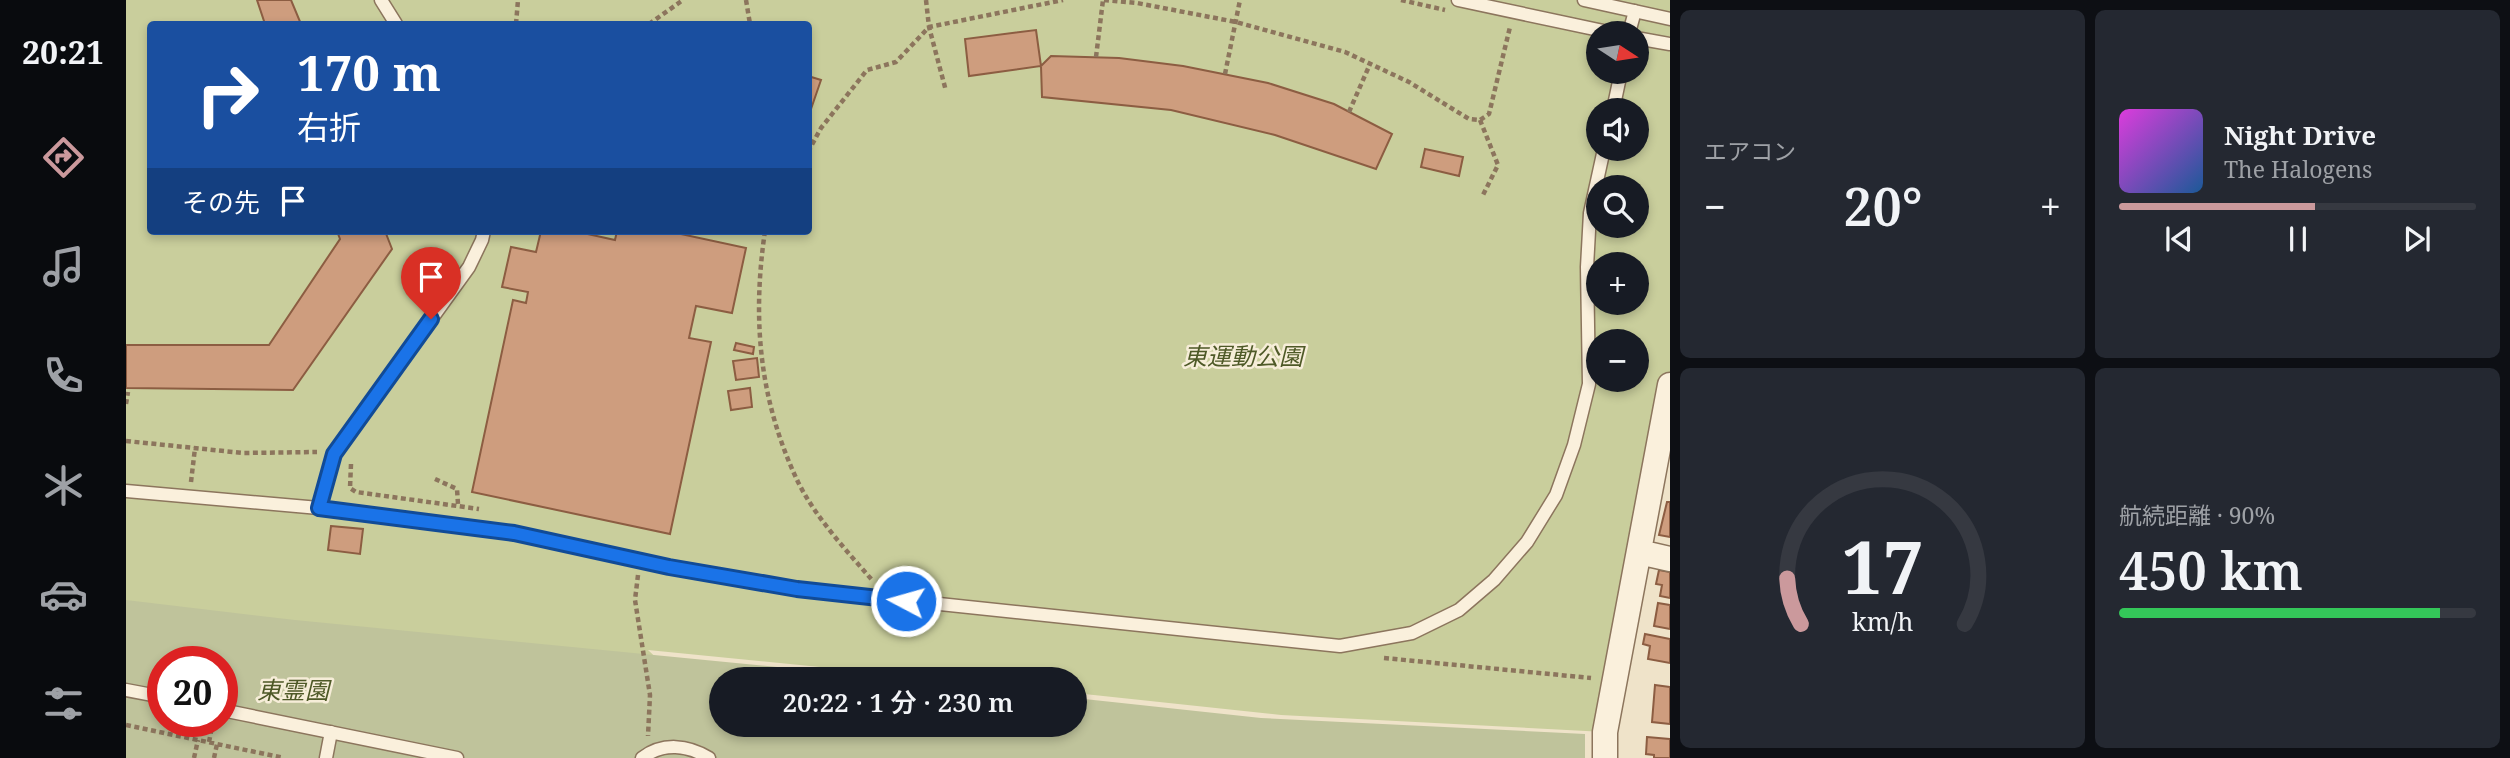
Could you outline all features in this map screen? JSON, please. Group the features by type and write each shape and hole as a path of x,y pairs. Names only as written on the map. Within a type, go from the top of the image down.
{"street":[{"path":"1605,758 1605,732 1670,385"},
{"path":"1639,552 1670,559"}],"lane":[{"path":"1458,0 1586,27"},
{"path":"1584,0 1670,19"},
{"path":"383,1 394,21"},
{"path":"1632,21 1634,11"},
{"path":"1649,40 1670,44"},
{"path":"126,491 319,508 514,533 669,567 797,589 1340,646 1412,633 1458,610 1494,580 1519,551 1556,495 1574,445 1589,384 1587,267 1590,213 1601,161"},
{"path":"319,508 334,454 469,267 483,235"},
{"path":"126,690 147,694"},
{"path":"238,713 457,758"},
{"path":"326,758 331,732"},
{"path":"644,756 673,747 687,748 709,758"}],"path":[{"path":"516,21 518,0"},
{"path":"653,21 683,0"},
{"path":"746,0 750,21"},
{"path":"926,0 929,26 946,91"},
{"path":"812,145 821,128 867,70 896,62 929,26 1063,0"},
{"path":"1096,57 1104,0 1136,3 1236,22 1345,52 1409,82 1469,119 1480,120 1489,114 1510,25"},
{"path":"1225,74 1240,0"},
{"path":"1349,112 1370,64"},
{"path":"1480,120 1498,165 1482,197"},
{"path":"764,235 757,281 759,350 774,422 799,483 839,542 876,584 863,582"},
{"path":"126,404 128,392"},
{"path":"126,441 243,453 307,451 353,457 349,481 350,488 356,492 458,504 485,510"},
{"path":"189,496 195,448"},
{"path":"435,479 457,489 458,504"},
{"path":"638,580 635,600 650,695 644,756"},
{"path":"1373,640 1381,657 1599,679"},
{"path":"126,725 284,758"},
{"path":"209,742 210,737"},
{"path":"194,758 198,740"},
{"path":"214,758 217,744"}],"green space":[{"name":"東運動公園","path":"126,0 1670,0 1670,385 1605,732 1281,715 1087,694 1087,667 820,667 648,650 668,669 709,677 709,723 238,664 238,646 147,646 147,660 126,660"},
{"name":"東霊園","path":"126,600 295,620 778,667 709,667 709,737 1087,737 1087,699 1261,718 1585,734 1585,758 126,758"}],"building":[{"path":"257,0 291,0 300,21 264,21"},
{"path":"1036,30 1041,66 969,76 965,39"},
{"path":"1051,56 1119,58 1183,66 1268,83 1334,104 1392,134 1376,169 1275,135 1171,110 1042,97 1041,66"},
{"path":"812,77 821,80 812,106"},
{"path":"1425,149 1463,157 1459,176 1421,167"},
{"path":"338,235 387,235 392,249 293,390 126,388 126,345 269,345 340,239"},
{"path":"540,235 592,235 615,240 616,235 686,235 746,248 732,313 696,306 689,338 711,342 670,534 472,492 513,300 526,303 528,292 502,287 511,247 536,252"},
{"path":"736,343 754,347 753,354 734,350"},
{"path":"757,358 759,377 736,380 733,361"},
{"path":"750,388 752,407 731,410 728,391"},
{"path":"1667,502 1670,502 1670,537 1659,535"},
{"path":"331,526 363,529 360,554 328,550"},
{"path":"1659,570 1670,572 1670,598 1660,596 1662,585 1656,584"},
{"path":"1658,603 1670,605 1670,629 1654,626"},
{"path":"1645,634 1670,639 1670,663 1648,659 1650,646 1643,644"},
{"path":"1655,685 1670,687 1670,724 1652,722"},
{"path":"1647,737 1670,739 1670,758 1654,758 1654,755 1646,754"}],"route":[{"path":"431,319 334,454 319,508 514,533 669,567 797,589 906,601"}]}
